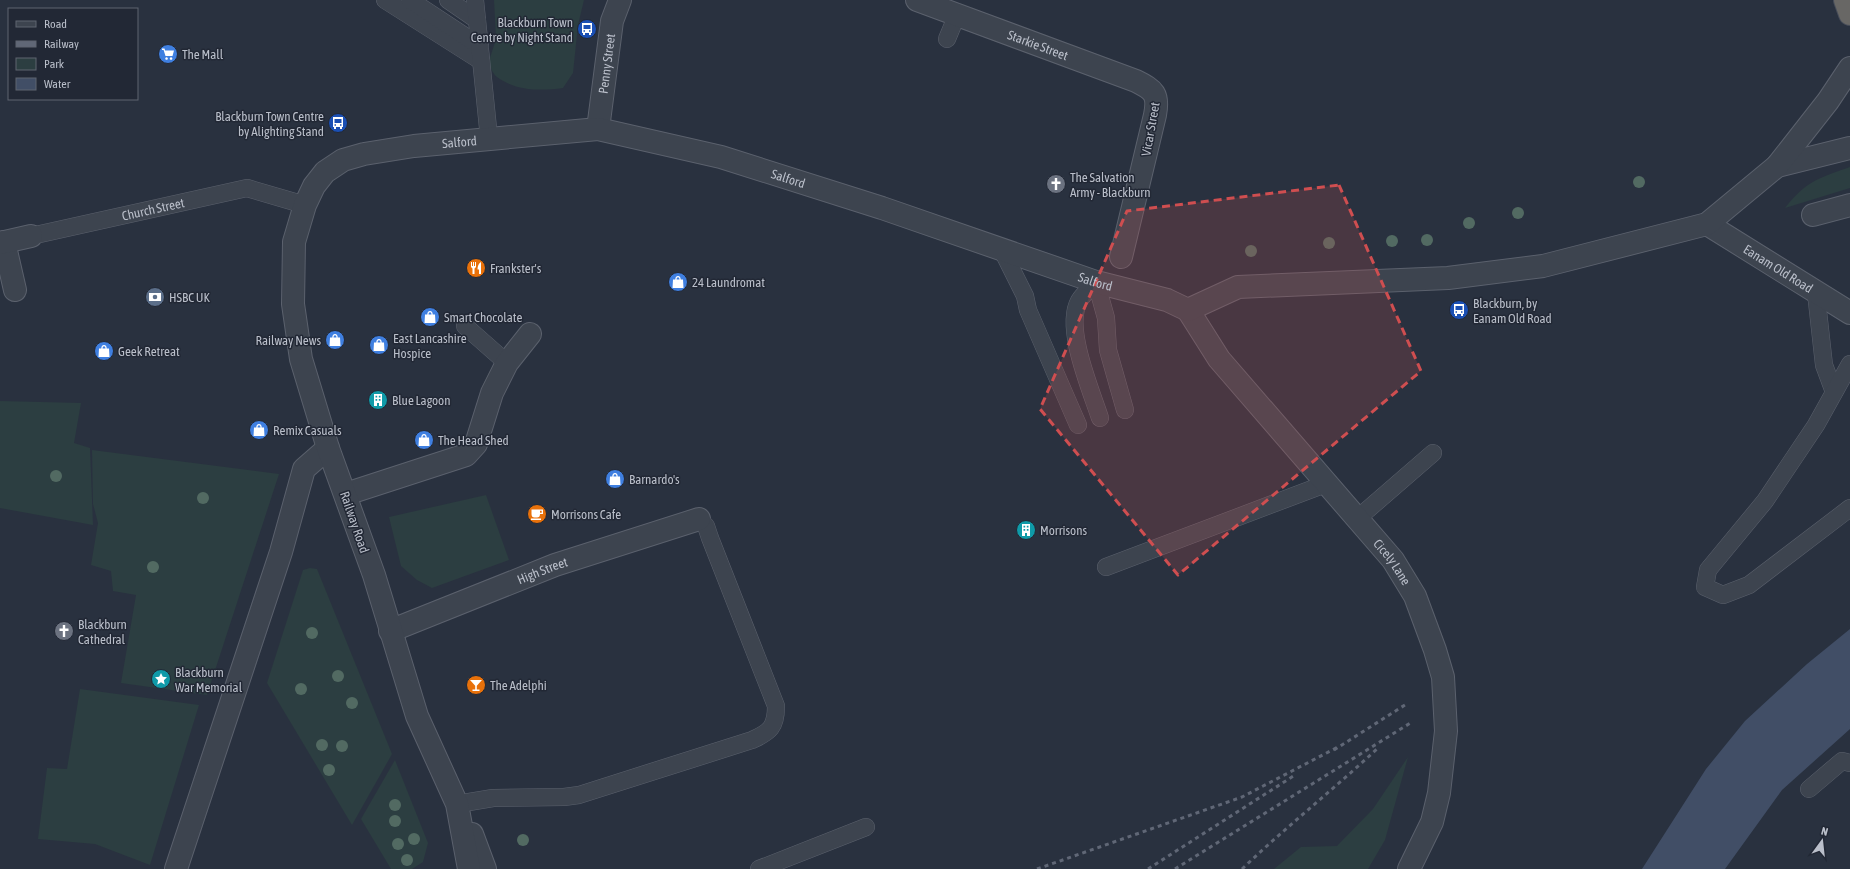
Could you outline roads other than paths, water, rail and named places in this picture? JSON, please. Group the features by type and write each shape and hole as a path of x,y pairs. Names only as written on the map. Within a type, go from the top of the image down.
{"highway":[{"path":"1844,0 1850,14"}],"street":[{"name":"Penny Street","path":"598,129 612,21 620,0"},
{"name":"Starkie Street","path":"917,0 1136,81 1148,87 1156,95"},
{"path":"1188,310 1238,287 1448,278 1543,266 1707,224 1777,166 1828,101 1850,68"},
{"name":"Vicar Street","path":"1122,257 1156,115 1158,104 1156,95"},
{"name":"Salford","path":"325,172 343,160 364,154 414,146 598,129 722,157 882,208 1096,282 1167,300 1188,310"},
{"path":"1777,166 1850,148"},
{"name":"Railway Road","path":"325,172 314,186 305,204 294,242 293,304 301,360 328,448 346,494 374,575 417,716 476,844 481,868"},
{"path":"1813,215 1850,205"},
{"name":"Eanam Old Road","path":"1707,224 1850,313"},
{"name":"Church Street","path":"2,243 31,236"},
{"path":"2,243 14,290"},
{"name":"Cicely Lane","path":"1188,310 1219,359 1393,560 1415,596 1428,628 1443,677 1446,731 1439,792 1432,822 1408,869"},
{"path":"346,494 466,455 476,444 492,394 507,363 530,334"},
{"path":"176,869 281,552 304,469 328,448"},
{"name":"High Street","path":"390,631 555,565 699,518"}],"lane":[{"path":"386,0 479,40"},
{"path":"410,0 479,40"},
{"path":"430,0 479,40"},
{"path":"448,0 479,40"},
{"path":"476,0 489,138"},
{"path":"947,39 957,15"},
{"name":"Church Street","path":"31,236 247,188 305,204"},
{"path":"1002,250 1025,296 1028,310 1078,425"},
{"path":"1096,282 1106,318 1108,350 1125,410"},
{"path":"1096,282 1080,301 1074,316 1076,341 1100,418"},
{"path":"1816,293 1824,365 1834,392"},
{"path":"464,326 507,363"},
{"path":"1850,365 1816,425 1764,501 1708,570 1705,587 1723,595 1749,585 1850,508"},
{"path":"1358,518 1433,453"},
{"path":"1106,567 1328,484"},
{"path":"457,804 493,798 564,797 579,795 752,740 765,734 772,727 776,719 776,706 706,526 699,518"},
{"path":"1809,789 1842,761 1850,763"},
{"path":"759,869 866,827"}],"water":[{"path":"1850,629 1850,729 1782,790 1725,869 1642,869 1706,769 1745,721 1807,664"}],"railway":[{"path":"1334,750 1408,703"},
{"path":"1175,869 1412,722"},
{"path":"1037,869 1242,797 1338,747"},
{"path":"1242,869 1379,747"},
{"path":"1148,869 1295,775"}],"place":[{"name":"Blackburn Town Centre by Night Stand","path":"587,29"},
{"name":"The Mall","path":"168,54"},
{"name":"Blackburn Town Centre by Alighting Stand","path":"338,123"},
{"name":"The Salvation Army - Blackburn","path":"1056,184"},
{"name":"Frankster's","path":"476,268"},
{"name":"24 Laundromat","path":"678,282"},
{"name":"HSBC UK","path":"155,297"},
{"name":"Blackburn, by Eanam Old Road","path":"1459,310"},
{"name":"Smart Chocolate","path":"430,317"},
{"name":"Railway News","path":"335,340"},
{"name":"East Lancashire Hospice","path":"379,345"},
{"name":"Geek Retreat","path":"104,351"},
{"name":"Blue Lagoon","path":"378,400"},
{"name":"Remix Casuals","path":"259,430"},
{"name":"The Head Shed","path":"424,440"},
{"name":"Barnardo's","path":"615,479"},
{"name":"Morrisons Cafe","path":"537,514"},
{"name":"Morrisons","path":"1026,530"},
{"name":"Blackburn Cathedral","path":"64,631"},
{"name":"Blackburn War Memorial","path":"161,679"},
{"name":"The Adelphi","path":"476,685"}]}
